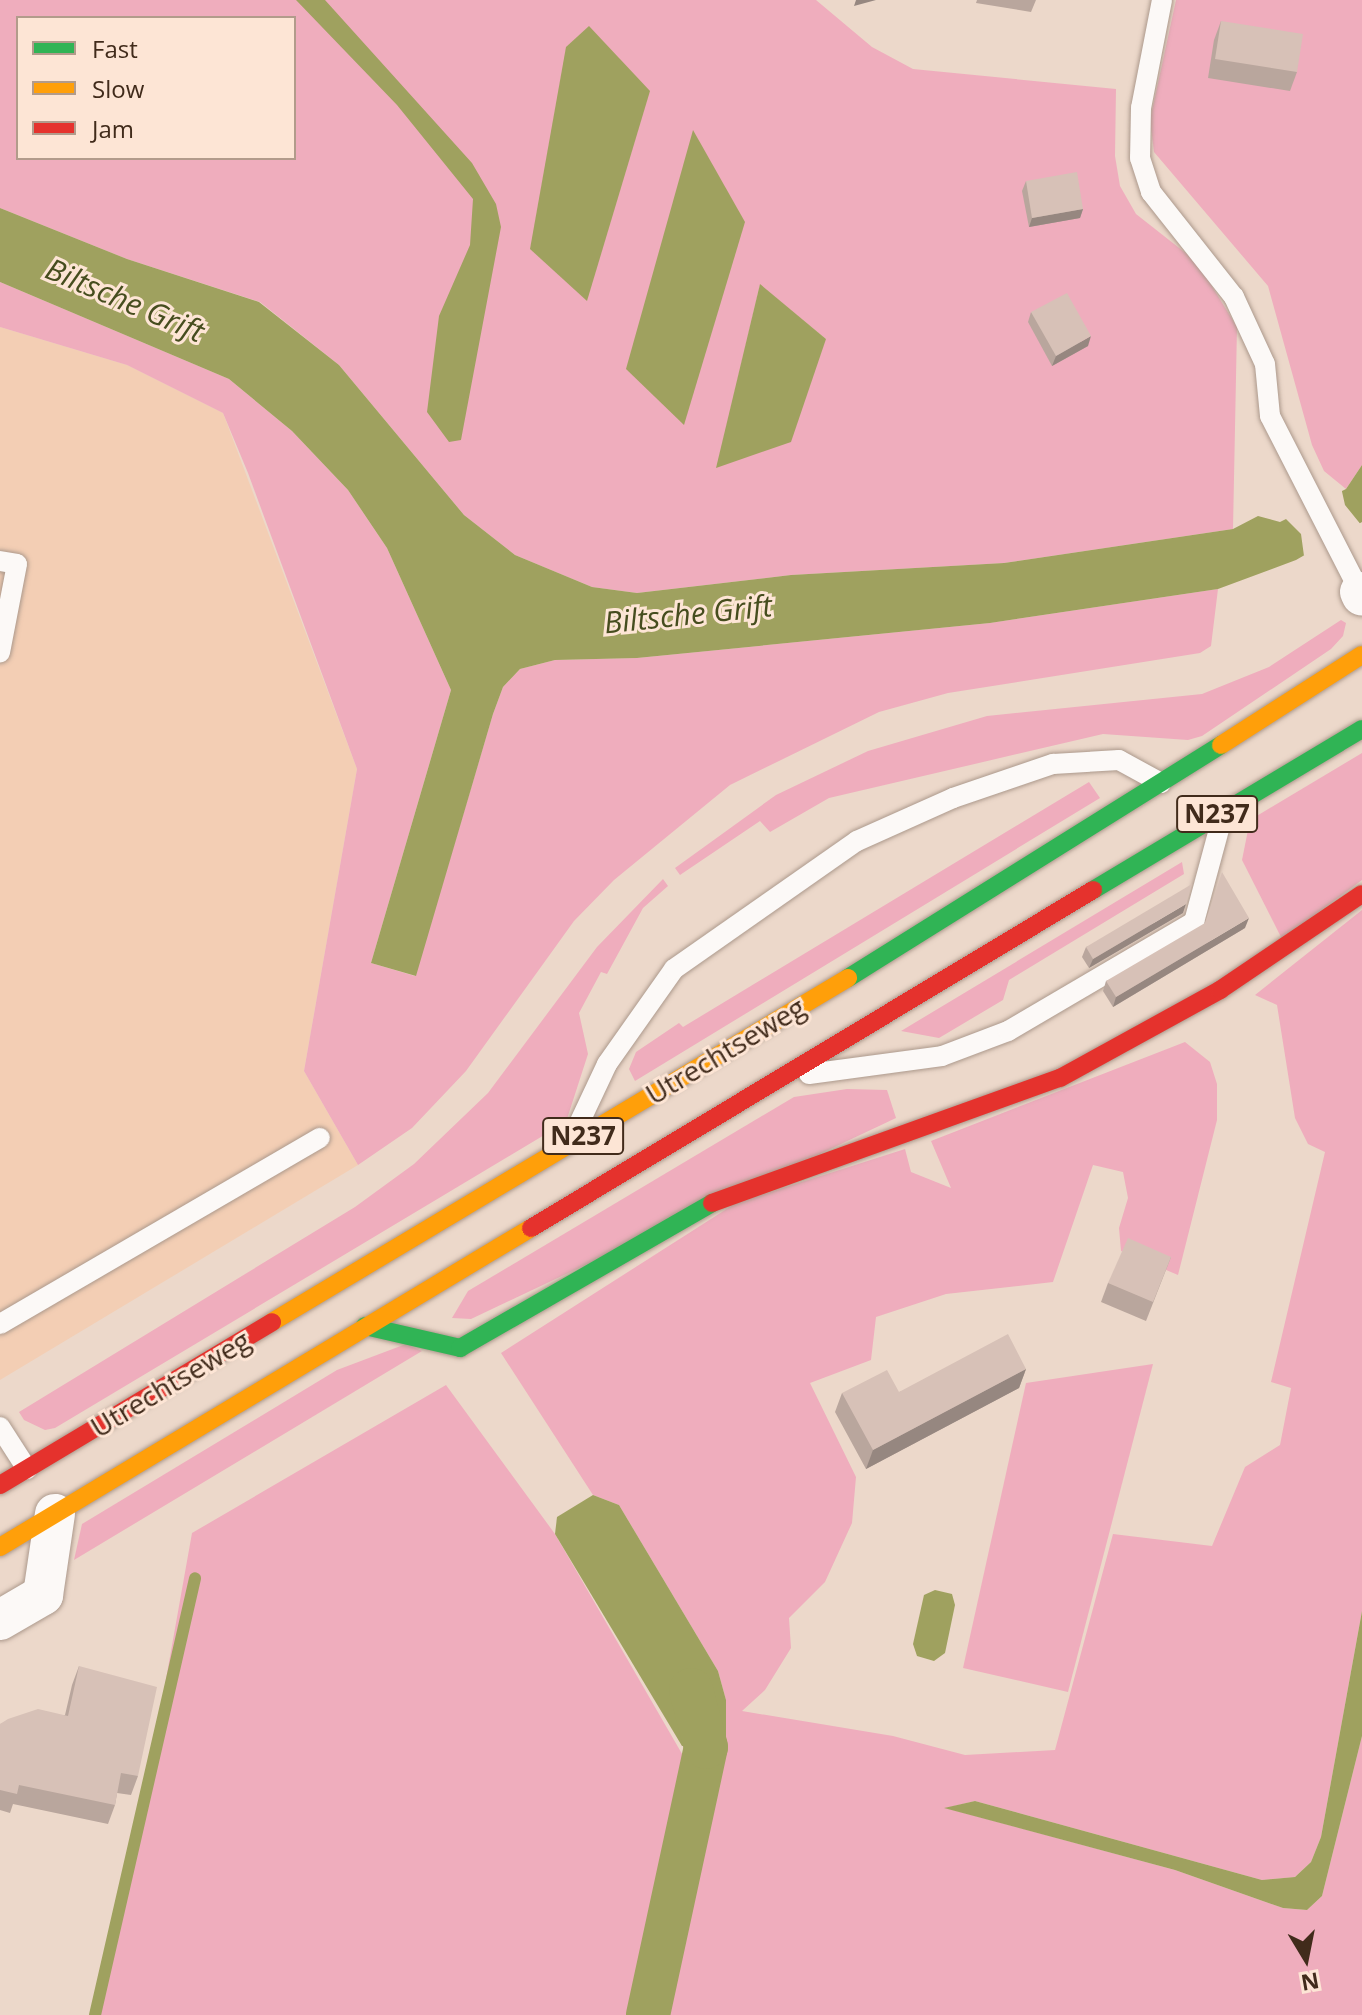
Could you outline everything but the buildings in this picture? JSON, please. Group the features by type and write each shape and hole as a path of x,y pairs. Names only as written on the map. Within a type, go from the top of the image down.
{"main road":[{"name":"Utrechtseweg","path":"0,1485 1165,785 1362,655"},
{"name":"Utrechtseweg","path":"0,1547 1362,729"},
{"path":"365,1326 460,1348 730,1193 952,1120 1060,1078 1220,990 1362,894"}],"street":[{"path":"0,1620 43,1595 55,1514"}],"lane":[{"path":"1162,0 1141,108 1140,158 1165,213 1211,262 1234,297 1265,364 1270,416 1361,594"},
{"path":"0,561 17,564 0,652"},
{"path":"570,1143 607,1064 674,969 857,841 953,798 1053,764 1119,760 1165,785"},
{"path":"781,1076 942,1056 1008,1031 1194,922 1224,810"},
{"path":"0,1324 320,1138"},
{"path":"0,1427 27,1469"}],"shaded area":[{"path":"0,0 816,0 872,47 913,69 1116,89 1115,156 1120,186 1136,214 1197,262 1237,327 1233,529 1004,563 791,575 637,593 592,587 515,555 464,515 339,365 260,302 127,259 0,208","holes":["760,285 826,339 728,461 717,467"]},
{"path":"1176,0 1362,0 1362,465 1346,489 1324,471 1312,445 1268,286 1154,152 1150,120"},
{"path":"0,282 229,379 292,431 348,490 387,548 451,690 371,963 415,976 493,714 503,687 520,669 555,660 637,658 990,623 1218,589 1211,646 1200,653 948,693 879,712 730,785 614,880 574,921 466,1071 412,1128 358,1165 304,1071 357,769 248,473 223,413 127,365 0,327"},
{"path":"0,327 127,365 223,413 357,769 304,1071 358,1165 0,1380"},
{"path":"1341,620 1346,623 1343,636 1331,649 1202,736 1188,740 1103,734 829,798 770,832 760,821 680,875 675,868 776,795 868,751 987,716 1202,694 1269,667"},
{"path":"1362,753 1362,880 1282,939 1242,860 1250,820"},
{"path":"1089,782 1100,798 635,1081 629,1069 636,1052 679,1023 683,1027"},
{"path":"1182,862 1184,874 1009,980 1003,1000 939,1038 901,1031"},
{"path":"663,879 668,886 643,908 607,974 601,972 579,1013 588,1054 566,1122 55,1428 45,1430 24,1420 19,1412 355,1207 414,1164 488,1093 597,947"},
{"path":"1362,910 1362,1611 1321,1837 1311,1862 1295,1877 1262,1880 975,1801 946,1808 1175,1870 1283,1908 1307,1910 1322,1896 1362,1736 1362,2015 98,2015 135,1853 192,1533 446,1385 555,1534 700,1785 726,1749 726,1700 718,1671 619,1505 593,1495 501,1353 736,1203 905,1149 911,1172 951,1188 931,1141 1185,1042 1210,1062 1217,1084 1217,1120 1178,1275 1121,1251 1119,1228 1128,1198 1123,1172 1093,1165 1053,1282 946,1294 876,1317 871,1360 810,1383 856,1477 852,1523 825,1582 789,1618 791,1648 765,1690 742,1711 893,1736 965,1755 1055,1750 1113,1534 1212,1546 1245,1467 1280,1445 1291,1388 1271,1382 1325,1152 1308,1144 1295,1118 1277,1005 1255,995"},
{"path":"847,1089 887,1090 896,1118 471,1319 452,1318 468,1291 794,1097"},
{"path":"406,1344 422,1351 74,1560 82,1524 337,1370"},
{"path":"1153,1364 1068,1692 963,1668 1026,1383"}],"water":[{"path":"296,0 325,0 472,163 496,204 501,227 461,440 449,442 427,412 439,316 470,245 473,199 397,105"},
{"path":"589,26 650,91 587,301 530,249 566,47"},
{"path":"693,130 745,222 684,425 626,369"},
{"name":"Biltsche Grift","path":"0,208 127,259 259,302 339,365 464,515 515,555 592,587 637,593 791,575 1004,563 1233,529 1258,516 1280,522 1346,489 1362,465 1362,522 1296,560 1218,589 990,623 637,658 555,660 520,669 503,687 493,714 416,976 371,963 451,690 387,548 348,490 292,431 229,379 0,282"},
{"path":"760,284 826,339 791,442 716,468"},
{"path":"593,1495 619,1505 718,1671 726,1700 726,1750 682,1746 555,1534 557,1517"},
{"path":"935,1590 952,1594 955,1605 945,1653 934,1661 917,1656 913,1644 924,1595"},
{"path":"1362,1611 1362,1736 1322,1896 1307,1910 1283,1908 1175,1870 944,1808 975,1801 1262,1880 1295,1877 1311,1862 1321,1837"}],"pier":[{"path":"1341,487 1345,505 1362,526 1304,556 1301,534 1283,516"}],"waterway":[{"path":"95,2015 195,1578"},
{"path":"648,2015 706,1747 691,1690"}],"traffic: fast":[{"path":"1093,890 1362,729"},
{"path":"848,978 1221,745"},
{"path":"365,1326 460,1348 712,1203"}],"traffic: slow":[{"path":"1221,745 1362,655"},
{"path":"272,1322 848,978"},
{"path":"0,1547 531,1228"}],"traffic: jam":[{"path":"531,1228 1093,890"},
{"path":"712,1203 1060,1078 1220,990 1362,894"},
{"path":"0,1485 272,1322"}]}
